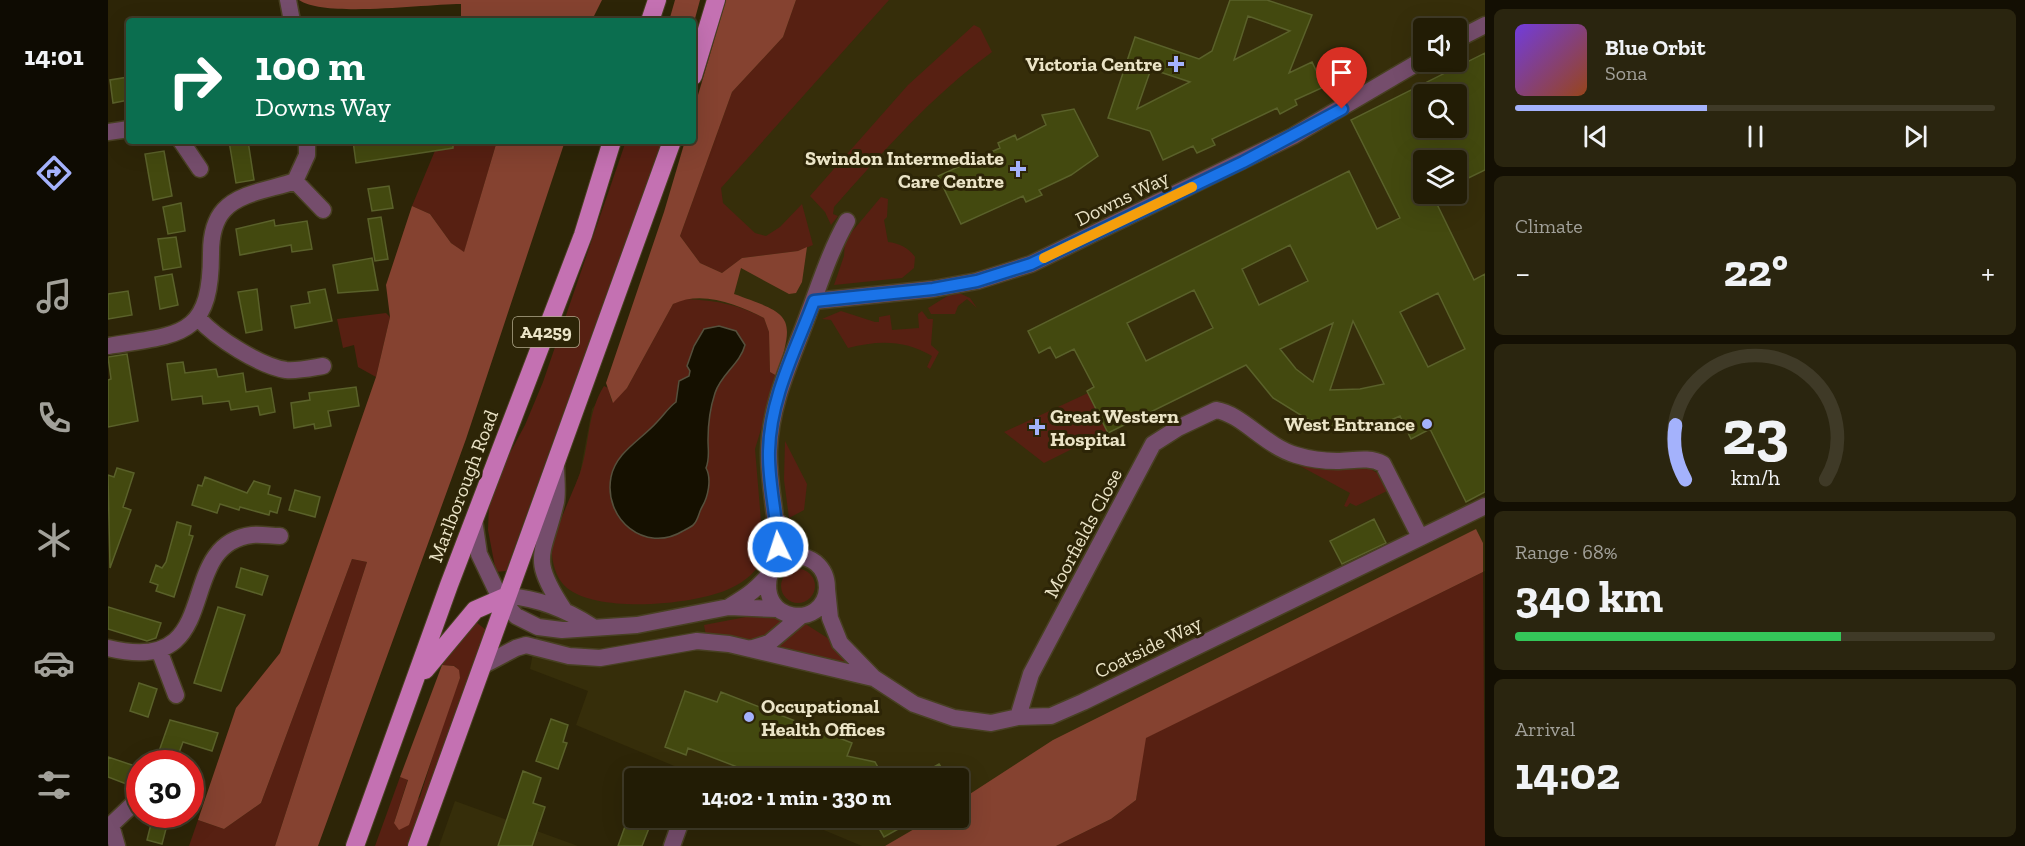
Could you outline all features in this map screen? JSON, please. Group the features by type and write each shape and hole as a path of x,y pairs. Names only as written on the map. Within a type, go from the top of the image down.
{"main road":[{"path":"651,18 657,0"},
{"path":"696,66 716,0"},
{"name":"Marlborough Road","path":"355,846 474,520 583,235 611,144"},
{"name":"A4259","path":"417,846 504,599 556,464 671,144"},
{"path":"413,686 475,610 504,599"}],"street":[{"path":"288,0 291,18"},
{"path":"1467,34 1485,24"},
{"name":"Downs Way","path":"814,301 933,289 977,281 1031,264 1293,136 1413,65"},
{"path":"108,132 126,129"},
{"path":"183,144 200,169"},
{"path":"108,346 178,333 199,319 206,305 211,285 211,245 219,218 236,201 296,181 307,154 307,144"},
{"path":"296,181 323,210"},
{"path":"777,609 768,595 778,547 769,461 772,421 780,390 834,245 847,221"},
{"path":"199,319 212,333 270,366 293,370 323,366"},
{"name":"Moorfields Close","path":"1018,717 1031,674 1153,444 1178,428 1216,410 1233,415 1266,441 1293,454 1324,461 1379,462 1420,537"},
{"path":"556,464 557,500 540,555 544,577 564,610"},
{"name":"Coatside Way","path":"803,616 835,636 847,653 874,678 904,699 937,714 975,723 991,723 1018,717 1045,717 1062,712 1485,506"},
{"path":"750,649 769,643 820,605 827,589 823,572 816,564 803,557 776,517"},
{"path":"474,520 479,554 504,599 516,616 538,627 562,630 654,623 729,607 777,609 790,616 803,616"},
{"path":"108,648 134,654 170,646 188,624 204,580 221,551 231,543 252,535 280,536"},
{"path":"729,607 753,591 773,569 786,559 803,557"},
{"name":"Coatside Way","path":"827,589 835,636"},
{"path":"504,599 522,597 564,610 593,627"},
{"path":"482,666 526,645 589,658 616,657 690,641 716,642 874,678"},
{"path":"159,650 176,695"},
{"path":"117,846 111,825 126,811"},
{"path":"672,846 678,828"}],"shaded area":[{"path":"299,0 602,0 593,18 464,18 461,17 461,4 376,9 330,8"},
{"path":"675,0 700,0 695,18 670,18"},
{"path":"726,0 796,0 783,37 732,92 680,236 700,263 722,273 742,258 798,251 807,247 802,282 796,293 789,294 741,268 734,294 768,307 784,320 787,329 783,356 777,376 770,372 769,332 764,318 719,300 696,298 684,300 673,304 627,388 613,403 606,383 664,212 684,144 696,144 696,102"},
{"name":"Great Western Hospital","path":"732,0 1485,0 1485,571 969,824 969,768 679,768 576,725 588,691 530,669 553,545 580,473 592,409 608,387 692,144 696,144 696,130"},
{"path":"796,0 889,0 721,188 723,203 755,233 766,236 780,227 802,204 813,245 798,251 742,258 722,273 700,263 680,236 732,92 783,37"},
{"path":"974,25 980,28 992,52 928,106 890,145 834,207 833,214 838,216 831,225 825,212 810,196 908,85"},
{"path":"438,144 496,144 464,253 451,243 430,214 412,206"},
{"path":"496,144 564,144 466,439 318,846 275,846 367,562 352,559 261,803 224,829 204,822 204,802 236,708 280,653 376,377 390,317 386,285 412,206 430,214 451,243 464,252"},
{"path":"625,144 661,144 506,571 496,572 488,530 489,505 504,464 525,425 543,382"},
{"path":"881,197 888,199 887,217 884,220 888,242 910,251 915,257 914,268 902,278 834,285 844,256 845,240"},
{"path":"959,293 970,298 977,308 967,299 958,306 955,314 931,314 928,308 949,295"},
{"path":"683,299 705,300 744,309 764,318 769,332 770,372 777,376 755,449 764,557 742,582 715,594 695,599 624,604 582,596 561,582 552,555 555,537 580,473 594,407 604,386 608,388 612,402 627,388 673,304"},
{"path":"841,311 875,322 879,322 879,317 890,315 892,330 919,328 918,314 922,311 928,319 933,319 931,345 939,352 930,369 927,367 932,356 902,344 881,343 848,348 831,320 822,319"},
{"path":"386,313 390,317 376,377 358,367 354,345 343,348 337,319"},
{"path":"719,326 736,331 745,345 743,352 718,386 712,404 708,428 706,468 709,483 706,498 697,520 683,531 669,537 655,538 641,535 620,519 614,506 610,492 614,468 624,453 676,402 679,381 689,376 690,371 687,366 694,346 704,329"},
{"path":"1088,393 1108,431 1044,463 1004,432"},
{"path":"785,441 807,484 804,510 789,518 784,480"},
{"path":"1278,454 1369,468 1377,473 1387,491 1356,506 1350,503 1347,507 1344,506 1350,493"},
{"path":"1476,529 1483,543 1483,572 1146,738 1136,800 1111,819 1056,846 885,846 916,828 969,828 969,795 1053,740"},
{"path":"352,559 367,562 275,846 189,846 195,828 204,828 204,822 224,829 261,803"},
{"path":"798,569 810,574 815,586 810,598 798,603 786,598 781,586 786,574"},
{"path":"1483,572 1485,846 1056,846 1111,819 1136,800 1145,738"},
{"path":"751,616 774,617 784,622 756,643 706,636 704,625"},
{"path":"476,622 486,630 407,846 375,846 400,777 408,779 394,823 420,797 449,705 460,678 455,666 442,665 447,654"},
{"path":"804,623 829,639 849,663 847,665 774,646"},
{"path":"442,665 454,666 459,670 460,678 409,825 399,830 394,823 408,780 400,777"},
{"path":"455,801 578,846 439,846"},
{"name":"Great Western Hospital","path":"819,828 962,828 925,846 862,846"}],"building":[{"path":"1230,0 1267,0 1312,15 1289,73 1312,62 1324,87 1295,100 1297,105 1280,114 1277,108 1212,139 1215,145 1197,153 1193,146 1163,160 1150,131 1108,118 1135,37 1199,59 1212,51","holes":["1248,16 1290,31 1234,60","1151,69 1190,82 1137,109"]},
{"path":"1485,53 1485,170 1467,179 1467,150 1413,150 1413,204 1437,204 1474,280 1485,274 1485,492 1466,502 1430,429 1411,439 1400,416 1382,424 1356,428 1330,426 1307,419 1273,398 1246,365 1108,433 1087,391 1094,387 1074,349 1056,358 1050,347 1039,353 1028,331 1349,171 1377,229 1400,218 1351,120 1413,89 1413,138 1467,138 1467,84 1423,84 1447,72 1467,72 1467,62","holes":["1290,245 1308,281 1259,305 1242,269","1194,290 1213,328 1146,361 1127,323","1438,293 1465,349 1428,367 1400,312","1353,321 1384,384 1360,389 1330,390","1333,323 1313,382 1296,369 1280,349"]},
{"path":"126,77 126,101 113,103 110,80"},
{"path":"1074,109 1098,156 1071,175 1039,190 1042,195 1026,202 1023,196 961,224 938,176 1000,148 998,143 1015,135 1017,140 1046,125 1042,115"},
{"path":"230,144 248,144 254,180 236,183"},
{"path":"353,144 453,144 453,148 356,163"},
{"path":"164,151 172,196 153,200 145,154"},
{"path":"389,186 393,208 372,211 368,189"},
{"path":"181,203 185,231 168,234 163,207"},
{"path":"381,217 388,259 375,261 368,219"},
{"path":"274,220 275,226 307,221 312,249 292,252 291,245 240,255 236,229"},
{"path":"176,237 181,267 163,270 158,239"},
{"path":"372,258 378,290 338,293 333,265"},
{"path":"172,274 178,305 160,309 155,277"},
{"path":"257,289 262,330 246,333 238,292"},
{"path":"325,289 332,321 295,328 291,306 310,303 308,292"},
{"path":"128,291 132,315 108,319 108,294"},
{"path":"127,354 138,421 108,427 108,380 111,379 108,357"},
{"path":"183,362 185,373 216,369 218,377 243,373 246,392 271,388 275,412 260,415 258,406 231,410 229,401 203,404 202,396 172,400 167,364"},
{"path":"356,387 359,406 328,411 331,426 315,429 314,424 294,428 291,403 310,400 309,393"},
{"path":"117,468 134,473 123,507 131,510 110,568 108,475 114,477"},
{"path":"205,477 247,493 254,481 270,486 268,494 281,498 277,513 270,511 269,515 220,504 217,513 192,505 198,485 202,486"},
{"path":"295,490 320,497 315,517 289,510"},
{"path":"1374,519 1386,543 1342,564 1330,541"},
{"path":"177,522 191,526 189,535 193,536 174,597 156,591 158,585 150,582 156,565 162,568 166,562"},
{"path":"241,568 268,576 262,595 236,587"},
{"path":"108,607 161,623 156,638 147,641 108,629"},
{"path":"218,607 245,615 221,691 194,683"},
{"path":"139,683 157,689 148,717 130,711"},
{"name":"Occupational Health Offices","path":"685,691 717,702 721,692 852,743 847,756 875,762 878,768 740,768 688,748 686,755 665,747"},
{"path":"551,719 568,725 563,742 567,743 558,769 536,761"},
{"path":"170,720 218,733 212,751 183,742 180,750 159,750"},
{"path":"108,757 126,763 126,784 108,777"},
{"path":"523,771 541,778 533,803 545,807 532,846 498,846"},
{"path":"150,828 166,828 162,844 147,840"},
{"path":"624,828 649,828 642,846 618,846"},
{"path":"879,828 900,828 884,837"}],"slow traffic":[{"path":"1044,258 1192,187"}],"place":[{"name":"Victoria Centre","path":"1176,64"},
{"name":"Swindon Intermediate Care Centre","path":"1018,169"},
{"name":"West Entrance","path":"1427,424"},
{"name":"Great Western Hospital","path":"1037,427"},
{"name":"Occupational Health Offices","path":"749,717"}],"route":[{"path":"778,547 776,517 770,485 769,450 772,421 780,390 814,301 933,289 977,281 1031,264 1243,162 1342,109"}]}
